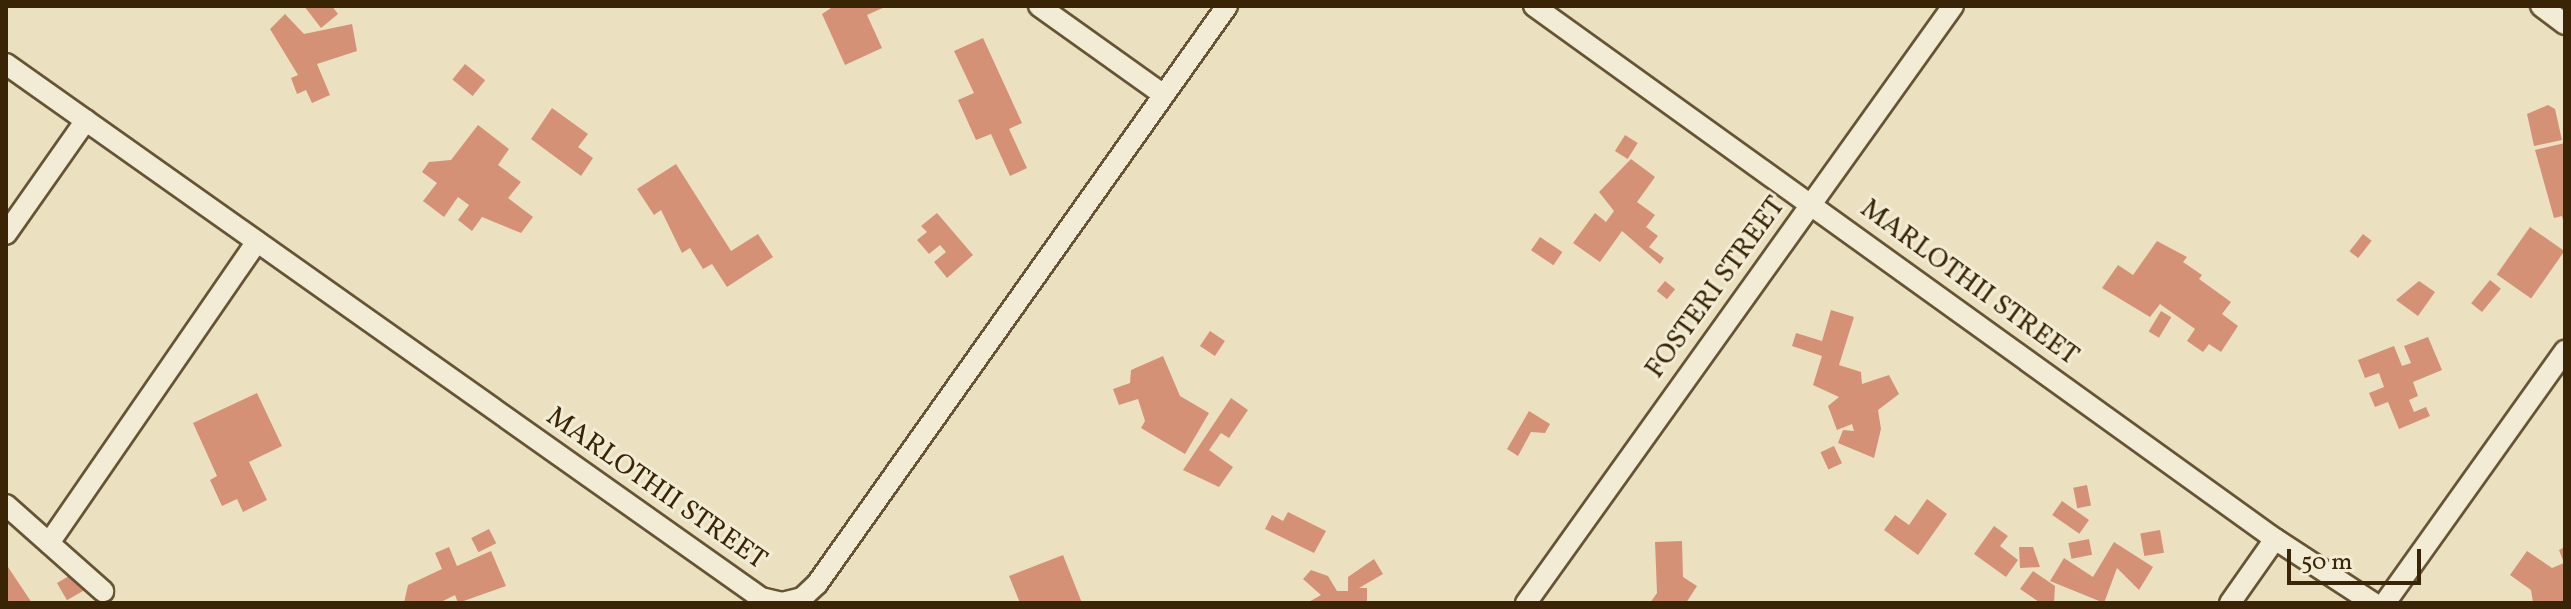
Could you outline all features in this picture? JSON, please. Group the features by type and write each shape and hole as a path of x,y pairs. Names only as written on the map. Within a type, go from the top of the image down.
{"street":[{"path":"1039,6 1164,95"},
{"name":"MARLOTHII STREET","path":"6,64 761,598 791,602 817,584 1227,6"},
{"name":"MARLOTHII STREET","path":"1534,6 2275,539 2373,603"},
{"name":"FOSTERI STREET","path":"1526,603 1953,6"},
{"path":"2541,6 2565,24"},
{"path":"6,234 86,120"},
{"path":"49,543 257,242"},
{"path":"2385,603 2565,351"},
{"path":"6,505 103,591"},
{"path":"2230,603 2275,539"}],"building":[{"path":"304,6 332,6 338,14 321,28"},
{"path":"834,6 887,6 867,15 882,48 845,65 822,14"},
{"path":"285,14 304,34 352,24 357,51 317,64 330,95 312,103 306,90 297,94 291,78 298,75 270,29"},
{"path":"983,38 1022,123 1009,129 1027,168 1010,176 991,134 976,140 958,100 974,93 954,51"},
{"path":"465,64 485,80 473,96 452,80"},
{"path":"2548,105 2555,109 2562,140 2534,146 2527,114"},
{"path":"552,108 588,134 578,147 593,158 581,176 531,139"},
{"path":"478,125 509,149 498,165 521,182 508,198 533,217 521,233 482,217 472,231 458,220 469,205 458,197 444,217 423,201 437,183 422,172 429,162 451,160"},
{"path":"1625,135 1638,143 1628,159 1615,151"},
{"path":"2565,143 2564,224 2562,216 2554,218 2535,150"},
{"path":"1631,159 1655,177 1637,202 1655,215 1646,227 1658,236 1649,247 1664,258 1660,264 1622,231 1600,262 1573,243 1595,213 1606,222 1614,211 1599,192"},
{"path":"676,164 731,251 758,234 773,257 727,287 712,264 703,269 690,248 682,253 661,210 654,215 637,189"},
{"path":"937,213 973,255 947,278 934,262 946,252 940,245 929,254 917,240 927,232 921,226"},
{"path":"2530,227 2564,251 2531,299 2497,275"},
{"path":"2363,234 2372,241 2358,258 2349,251"},
{"path":"1540,237 1562,252 1553,265 1531,250"},
{"path":"2157,241 2187,257 2183,262 2202,275 2199,279 2231,302 2222,314 2238,326 2221,352 2209,344 2203,352 2187,341 2195,329 2160,304 2150,317 2102,288 2118,265 2133,275"},
{"path":"2490,280 2501,289 2482,312 2471,303"},
{"path":"1665,281 1675,289 1667,299 1657,291"},
{"path":"2419,281 2435,292 2418,316 2396,300"},
{"path":"1831,310 1854,317 1839,365 1861,372 1862,384 1889,375 1899,394 1878,410 1881,429 1874,458 1838,443 1843,430 1854,431 1852,424 1837,430 1828,406 1839,397 1813,385 1822,356 1792,346 1796,333 1822,341"},
{"path":"2161,311 2171,317 2159,338 2149,332"},
{"path":"1210,331 1225,341 1215,356 1200,346"},
{"path":"2428,337 2442,370 2413,382 2418,396 2409,400 2414,412 2426,407 2430,416 2399,429 2388,402 2375,407 2369,393 2384,387 2379,373 2365,378 2358,360 2394,346 2402,366 2411,363 2404,346"},
{"path":"1163,356 1180,396 1209,413 1185,454 1141,428 1145,421 1138,399 1119,405 1113,389 1130,383 1131,370"},
{"path":"257,393 282,446 249,462 267,500 243,512 237,499 222,506 210,480 217,476 193,423"},
{"path":"1231,398 1248,410 1229,438 1221,433 1209,450 1233,467 1219,487 1183,470"},
{"path":"1529,411 1550,424 1545,433 1531,432 1518,456 1507,449"},
{"path":"1834,446 1842,463 1828,470 1820,452"},
{"path":"2087,485 2091,506 2077,508 2073,488"},
{"path":"1927,499 1947,514 1918,555 1884,530 1895,515 1909,525"},
{"path":"2062,501 2089,520 2079,534 2052,515"},
{"path":"1288,512 1326,531 1314,553 1265,529 1272,515 1283,521"},
{"path":"1994,526 2008,536 2000,546 2018,560 2006,577 1974,554"},
{"path":"489,529 496,543 478,552 471,538"},
{"path":"2160,530 2164,553 2144,556 2140,533"},
{"path":"2089,539 2092,555 2071,559 2068,543"},
{"path":"1682,541 1683,577 1697,586 1686,603 1650,603 1657,593 1655,542"},
{"path":"2114,542 2153,567 2139,590 2117,568 2104,603 2050,581 2064,558 2093,577"},
{"path":"449,547 457,566 491,551 506,586 458,603 455,595 439,603 404,603 408,585 442,569 435,553"},
{"path":"2019,547 2033,547 2040,567 2020,568"},
{"path":"2565,547 2565,597 2562,603 2533,603 2531,590 2510,575 2527,551 2552,568 2564,563 2559,550"},
{"path":"1063,555 1082,603 1020,603 1009,576"},
{"path":"1374,559 1383,574 1359,588 1367,588 1367,602 1307,603 1321,595 1303,579 1311,570 1328,576 1337,591 1348,591 1348,577"},
{"path":"8,567 32,603 8,603"},
{"path":"2033,571 2055,586 2054,603 2039,602 2020,589"},
{"path":"76,572 86,589 67,600 57,583"}]}
